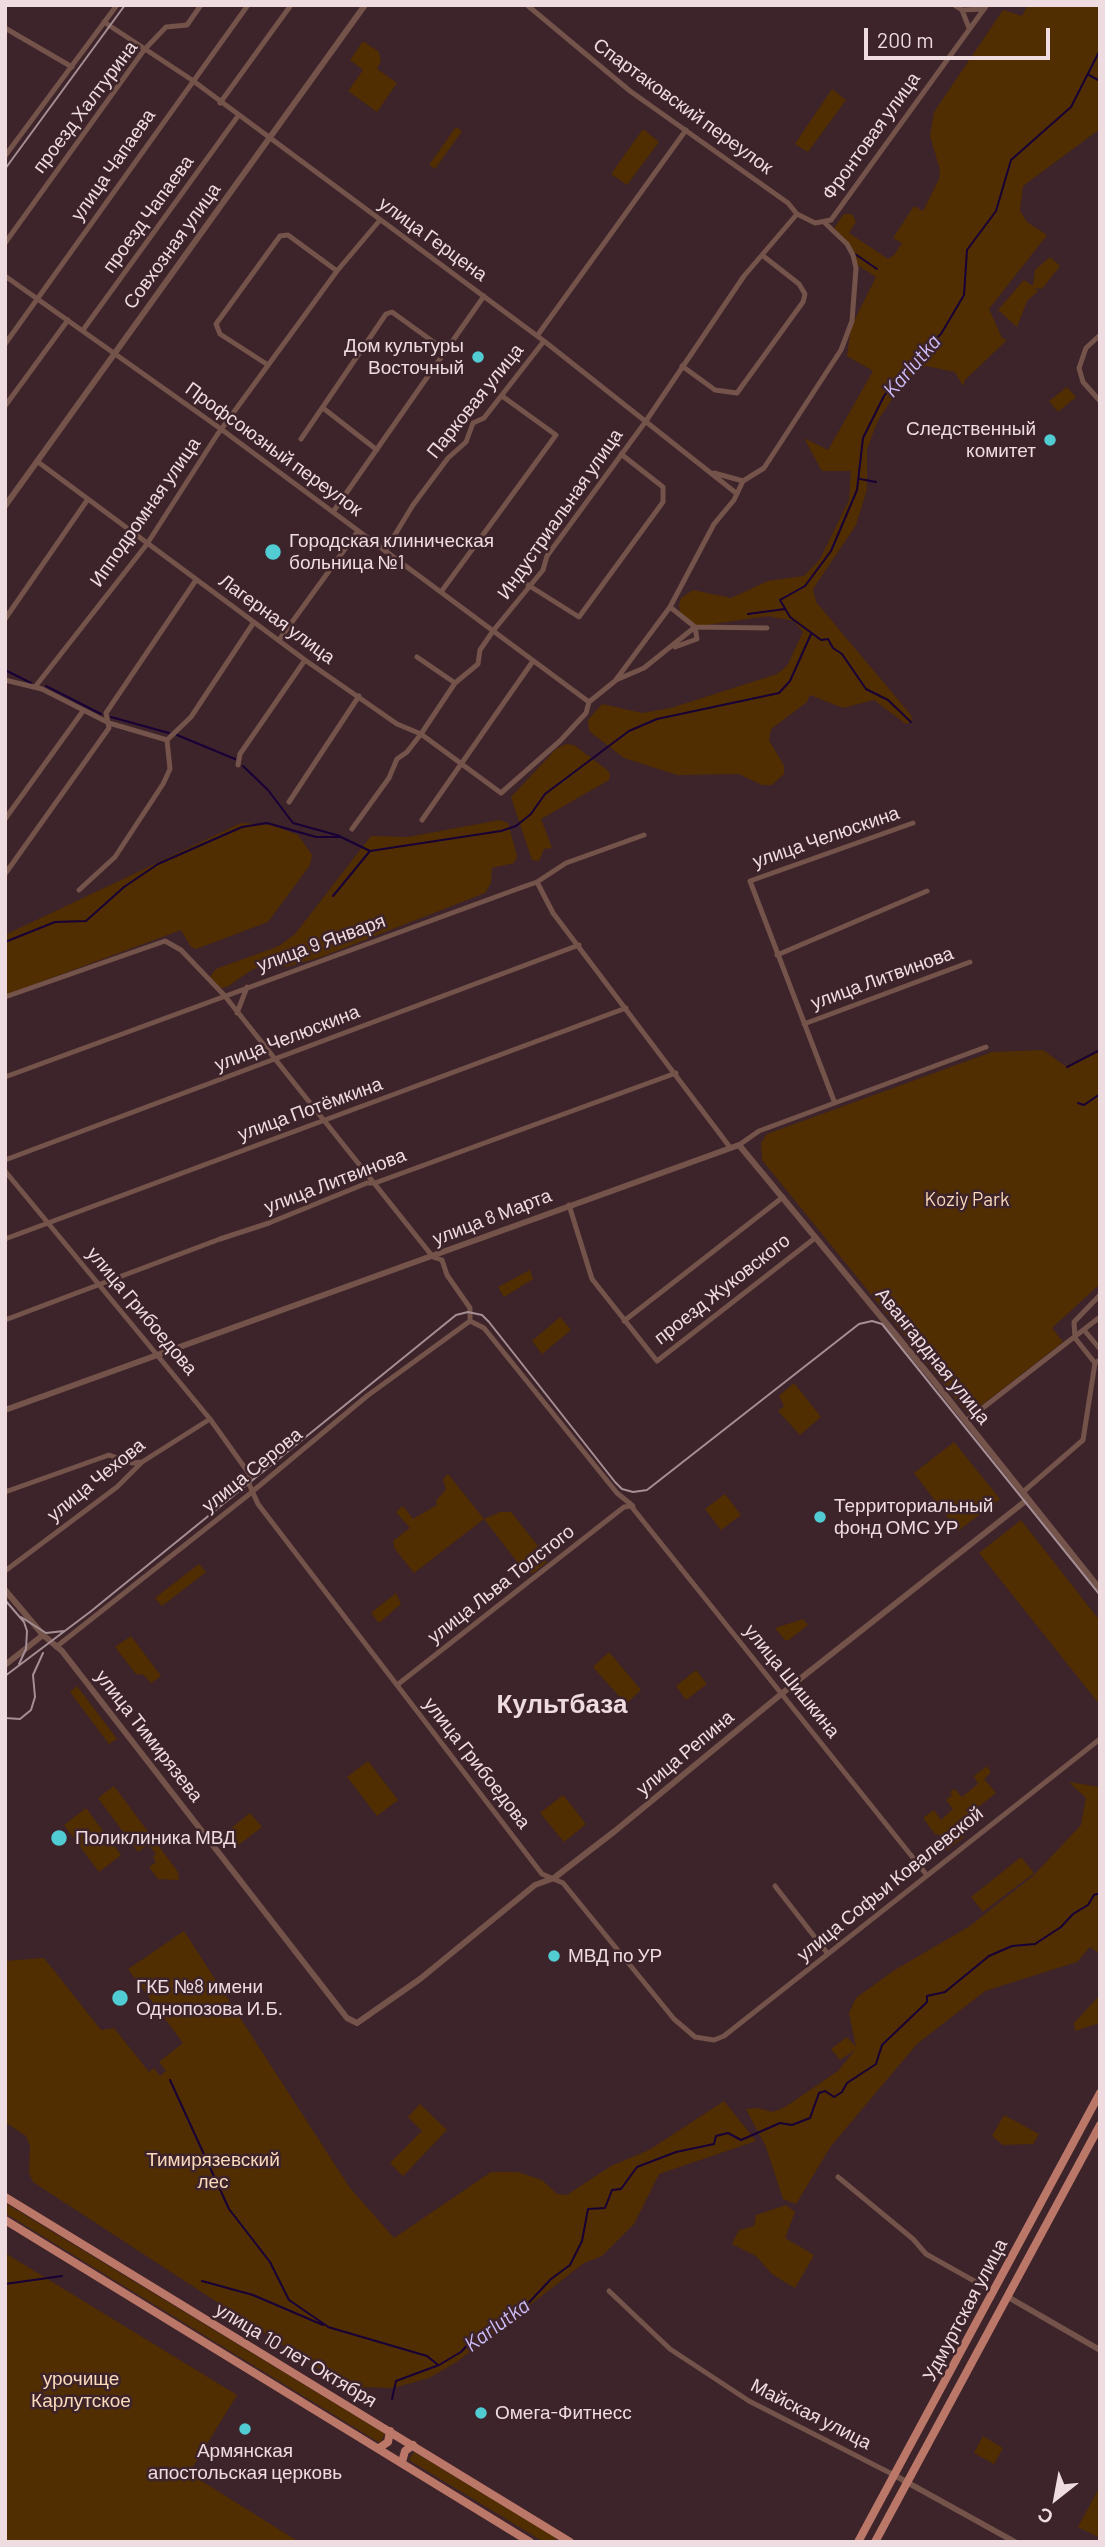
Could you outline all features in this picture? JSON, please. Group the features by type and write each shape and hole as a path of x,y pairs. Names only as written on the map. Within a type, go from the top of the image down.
{"main road":[{"name":"Удмуртская улица","path":"858,2542 1100,2093"},
{"name":"Удмуртская улица","path":"875,2542 1100,2125"},
{"name":"улица 10 лет Октября","path":"5,2197 570,2542"},
{"name":"улица 10 лет Октября","path":"5,2220 530,2542"},
{"path":"379,2448 388,2442 390,2431"},
{"path":"402,2462 405,2451 413,2445"},
{"path":"910,2446 915,2453 924,2452"}],"street":[{"path":"6,153 117,5"},
{"name":"проезд Халтурина","path":"5,243 144,50 166,27 187,25 201,5"},
{"name":"улица Чапаева","path":"5,344 248,5"},
{"path":"220,103 291,5"},
{"name":"Совхозная улица","path":"5,506 365,5"},
{"name":"Спартаковский переулок","path":"527,5 624,86 788,203 797,214 815,223 824,222"},
{"path":"954,5 962,10 969,28"},
{"path":"962,10 986,7"},
{"name":"Фронтовая улица","path":"824,222 831,220 986,7"},
{"name":"улица Герцена","path":"104,22 192,80 484,296 736,493"},
{"path":"5,28 72,67"},
{"name":"проезд Чапаева","path":"83,330 238,116"},
{"name":"Парковая улица","path":"537,336 686,130"},
{"name":"Индустриальная улица","path":"352,829 389,778 397,759 407,752 421,734 455,683 478,664 480,650 493,631 543,570 547,556 646,421 744,276 797,214"},
{"name":"Ипподромная улица","path":"35,687 146,544 221,429 337,271 380,220"},
{"name":"Фронтовая улица","path":"501,793 560,741 586,713 589,702 615,681 670,607 705,539 743,481 764,468 825,379 852,321 856,268 853,255 838,233 824,222"},
{"path":"268,365 217,331 216,324 280,236 288,235 337,271"},
{"path":"682,366 715,390 737,393 803,302 804,294 799,284 762,256"},
{"name":"Профсоюзный переулок","path":"5,276 221,429 589,702"},
{"path":"333,512 484,296"},
{"path":"301,439 386,314 392,312 446,351"},
{"path":"5,406 68,320"},
{"path":"1100,335 1081,356 1080,375 1100,401"},
{"name":"Парковая улица","path":"385,551 413,505 448,458 466,442 473,423 484,418 544,341"},
{"path":"441,592 556,435 502,396"},
{"path":"323,408 377,450"},
{"path":"528,586 579,617 663,502 663,487 621,454"},
{"name":"Лагерная улица","path":"38,462 305,660 397,724 421,734 501,793"},
{"path":"711,472 743,481"},
{"path":"5,619 88,499"},
{"path":"279,640 358,531"},
{"path":"5,874 109,728 106,713 196,580"},
{"path":"670,607 695,627 767,628"},
{"path":"167,740 191,717 254,622"},
{"path":"615,681 644,668 695,627"},
{"path":"417,657 455,683"},
{"path":"238,765 240,754 305,660"},
{"path":"422,820 533,660"},
{"path":"5,680 35,687 63,698 109,723 167,740"},
{"path":"289,802 359,696"},
{"path":"5,819 83,711"},
{"path":"79,890 115,856 163,784 170,769 167,740"},
{"name":"улица Челюскина","path":"777,956 750,881 913,823"},
{"name":"улица 9 Января","path":"5,1077 537,882 566,863 644,835"},
{"path":"537,882 552,913 579,945 729,1146"},
{"path":"834,1101 777,956 927,891"},
{"path":"5,997 165,941 181,950 224,995 433,1256 442,1260 447,1275 470,1308 470,1321"},
{"name":"улица Челюскина","path":"5,1160 579,945"},
{"name":"улица Литвинова","path":"804,1024 970,962"},
{"path":"237,1013 247,987"},
{"name":"улица Потёмкина","path":"5,1239 626,1008"},
{"name":"улица 8 Марта","path":"5,1410 729,1146 739,1145 759,1131 834,1101 986,1047"},
{"name":"улица Литвинова","path":"5,1320 269,1223 367,1183 375,1183 676,1073"},
{"name":"Авангардная улица","path":"739,1145 1100,1589"},
{"name":"улица Грибоедова","path":"5,1171 211,1419 250,1475 258,1504 542,1874 563,1883 674,2019 695,2037"},
{"name":"проезд Жуковского","path":"624,1321 783,1197"},
{"name":"проезд Жуковского","path":"569,1205 592,1279 657,1361 815,1238"},
{"path":"1023,1492 1083,1440 1097,1362 1075,1338 1074,1322 1100,1295"},
{"path":"965,1421 1100,1317"},
{"name":"улица Серова","path":"56,1647 367,1396 470,1321"},
{"name":"улица Шишкина","path":"470,1321 484,1328 617,1493 635,1508 926,1874"},
{"path":"1084,1330 1100,1349"},
{"name":"улица Чехова","path":"5,1571 117,1487 142,1462 211,1419"},
{"path":"5,1492 109,1455 132,1463 142,1462"},
{"name":"улица Репина","path":"356,2023 420,1979 535,1885 554,1878 615,1831 782,1693 1028,1499"},
{"name":"улица Льва Толстого","path":"397,1685 624,1507 635,1508"},
{"name":"улица Тимирязева","path":"5,1590 131,1738 347,2018 356,2023"},
{"path":"5,1665 43,1635"},
{"name":"улица Софьи Ковалевской","path":"695,2037 714,2040 724,2036 1100,1739"},
{"path":"775,1886 828,1954"},
{"path":"838,2177 913,2239 926,2254 992,2291"},
{"name":"Майская улица","path":"609,2291 670,2349 749,2401 908,2482 1015,2542"},
{"path":"1008,2297 1100,2350"}],"green space":[{"path":"1028,5 1100,5 1100,129 1023,186 1020,211 1027,222 1047,235 989,309 1002,338 1007,340 965,380 963,386 955,372 926,366 915,373 894,396 878,420 867,449 867,489 856,525 813,589 816,602 911,715 912,721 906,724 874,700 843,708 810,695 807,702 771,729 769,740 784,766 784,774 772,785 762,785 739,774 677,775 624,758 589,731 588,720 602,704 642,713 671,708 777,674 787,666 803,632 794,621 768,616 700,626 691,624 680,613 681,598 693,590 731,598 768,581 804,576 820,559 849,500 851,471 822,471 804,438 828,450 873,371 847,356 851,327 876,277 856,264 849,244 834,228 844,214 852,214 856,222 849,233 888,259 894,255 902,243 893,238 914,206 923,211 939,179 940,170 930,136 934,112 1003,10 1022,16"},
{"path":"363,41 379,52 381,61 377,69 397,83 377,112 348,91 363,70 350,60"},
{"path":"832,89 846,100 808,152 795,144"},
{"path":"456,127 462,131 435,169 429,165"},
{"path":"643,129 659,142 627,185 611,174"},
{"path":"1050,257 1060,266 1042,289 1035,288 1038,291 1027,301 1017,327 998,310 1024,280 1033,286 1035,270"},
{"path":"1067,387 1076,397 1058,412 1049,401"},
{"path":"566,744 574,745 606,769 610,774 609,780 541,819 552,848 544,849 539,861 532,860 511,797 556,749"},
{"path":"500,820 508,823 517,856 514,863 492,868 491,883 485,893 321,957 286,967 279,965 253,969 227,987 221,988 210,977 216,969 279,946 295,934 371,836 408,837"},
{"path":"241,823 272,825 298,835 312,855 310,865 268,922 196,949 191,947 181,930 5,995 5,935"},
{"name":"Koziy Park","path":"1100,1049 1100,1284 1052,1328 1063,1342 969,1415 762,1160 761,1143 767,1134 992,1052 1043,1050 1065,1066"},
{"path":"530,1270 533,1279 504,1297 498,1287"},
{"path":"560,1317 571,1330 542,1354 532,1341"},
{"path":"794,1383 821,1417 800,1435 778,1411 784,1406 779,1396"},
{"path":"954,1442 1000,1499 958,1531 914,1473"},
{"path":"448,1474 484,1519 414,1573 395,1549 393,1541 410,1528 396,1512 403,1506 413,1519 437,1505 436,1501 446,1489 443,1479"},
{"path":"725,1494 741,1515 721,1530 705,1509"},
{"path":"500,1512 511,1512 538,1546 528,1555 535,1565 544,1558 547,1562 532,1574 527,1568 522,1568 484,1519"},
{"path":"1021,1520 1100,1621 1100,1705 979,1553"},
{"path":"199,1564 206,1572 162,1606 155,1598"},
{"path":"396,1593 401,1604 379,1623 371,1613"},
{"path":"803,1619 808,1625 789,1640 785,1640 775,1628"},
{"path":"131,1636 161,1676 151,1683 144,1675 136,1674 115,1647"},
{"path":"609,1652 641,1690 626,1704 593,1667"},
{"path":"696,1670 707,1684 686,1700 676,1686"},
{"path":"77,1686 117,1739 109,1744 70,1692"},
{"path":"368,1761 398,1800 377,1816 347,1777"},
{"path":"987,1766 991,1772 984,1779 996,1793 955,1825 964,1837 947,1850 943,1844 945,1837 935,1834 923,1818 934,1810 941,1820 953,1809 946,1800 952,1795 950,1792 955,1789 962,1797 978,1784 974,1776"},
{"path":"1069,1782 1100,1787 1100,1954 1090,1947 1077,1962 985,1991 917,2044 831,2146 796,2204 783,2199 766,2147 746,2109 757,2108 773,2112 785,2107 838,2071 855,2050 840,2060 831,2049 847,2037 856,2047 849,2013 856,1998 893,1971 970,1926 1034,1875 1081,1825 1086,1798"},
{"path":"114,1786 178,1872 179,1880 158,1879 149,1867 156,1862 153,1857 156,1854 148,1844 138,1852 98,1798"},
{"path":"563,1795 586,1824 564,1842 540,1813"},
{"path":"86,1808 121,1855 99,1872 64,1825"},
{"path":"250,1813 262,1827 236,1847 225,1833"},
{"path":"1021,1857 1034,1873 983,1912 971,1897"},
{"name":"Тимирязевский лес","path":"184,1931 350,2188 394,2238 491,2172 518,2172 542,2180 557,2194 567,2195 611,2166 649,2150 724,2101 756,2141 659,2174 634,2224 602,2256 584,2263 458,2361 429,2378 393,2388 354,2387 338,2381 33,2182 29,2173 30,2146 26,2136 5,2122 5,1961 44,1958 101,2030 114,2028 149,2072 154,2068 160,2076 166,2071 159,2062 183,2043 128,1969"},
{"path":"1100,1995 1100,2023 1075,2031 1074,2023"},
{"path":"420,2104 447,2130 403,2176 390,2163 422,2131 408,2117"},
{"path":"1004,2115 1039,2134 1033,2144 1003,2145 992,2136"},
{"path":"5,2203 385,2434 380,2443 5,2213"},
{"path":"786,2205 795,2212 785,2238 814,2255 795,2288 772,2274 756,2256 732,2244 739,2230 754,2226 756,2215"},
{"name":"урочище Карлутское","path":"5,2253 237,2395 189,2473 299,2542 5,2542"},
{"path":"983,2436 1003,2448 994,2464 974,2453"},
{"path":"414,2452 556,2538 554,2542 544,2542 409,2460"},
{"path":"1098,2490 1100,2491 1100,2538 1078,2527"}],"waterway":[{"name":"Karlutka","path":"911,722 888,700 866,689 828,639 821,640 790,617 780,600 805,586 831,551 857,490 863,438 884,396 908,365 941,334 964,295 967,250 996,211 1011,160 1071,107 1100,50"},
{"path":"1089,75 1100,81"},
{"path":"855,254 877,269"},
{"path":"860,479 876,482"},
{"path":"748,614 785,609"},
{"path":"5,942 55,922 86,921 124,887 158,864 242,827 267,823 316,837 341,837 370,851 501,831 516,826 531,814 545,794 629,731 657,719 779,693 790,681 811,634"},
{"path":"5,670 31,683"},
{"path":"46,686 101,714"},
{"path":"111,717 169,733"},
{"path":"177,735 235,759"},
{"path":"243,766 268,790 293,823 340,836"},
{"path":"333,896 370,851"},
{"path":"1067,1067 1100,1050"},
{"path":"1078,1103 1084,1105 1100,1094"},
{"name":"Karlutka","path":"392,2399 396,2381 439,2365 461,2352 472,2340 520,2312 551,2279 570,2265 582,2241 588,2209 605,2208 612,2190 621,2189 637,2167 676,2152 714,2144 716,2136 728,2133 741,2140 780,2123 792,2125 810,2118 819,2093 825,2091 834,2097 842,2092 847,2083 876,2064 882,2045 927,2002 927,1996 945,1992 989,1956 1012,1946 1035,1944 1061,1927 1073,1914 1088,1905 1094,1895 1100,1893"},
{"path":"170,2080 229,2209 270,2262 289,2300 327,2326"},
{"path":"5,2284 62,2276"},
{"path":"202,2281 253,2295 323,2325"},
{"path":"328,2327 427,2356 437,2364"}],"tram line":[{"path":"5,169 125,5"},
{"path":"5,1676 90,1612 456,1315 468,1312 482,1315 489,1322 615,1482 622,1489 633,1492 647,1490 859,1324 872,1321 882,1324 1100,1595"},
{"path":"5,1600 24,1622 27,1631 26,1649 19,1664"},
{"path":"21,1617 46,1633 64,1631"},
{"path":"5,1718 20,1719 31,1710 35,1697 33,1675 43,1653"}],"place":[{"name":"Дом культуры Восточный","path":"478,357"},
{"name":"Следственный комитет","path":"1050,440"},
{"name":"Городская клиническая больница №1","path":"273,552"},
{"name":"Территориальный фонд ОМС УР","path":"820,1517"},
{"name":"Поликлиника МВД","path":"59,1838"},
{"name":"МВД по УР","path":"554,1956"},
{"name":"ГКБ №8 имени Однопозова И.Б.","path":"120,1998"},
{"name":"Омега-Фитнесс","path":"481,2413"},
{"name":"Армянская апостольская церковь","path":"245,2429"}],"district":[{"name":"Культбаза","path":"562,1704"}]}
